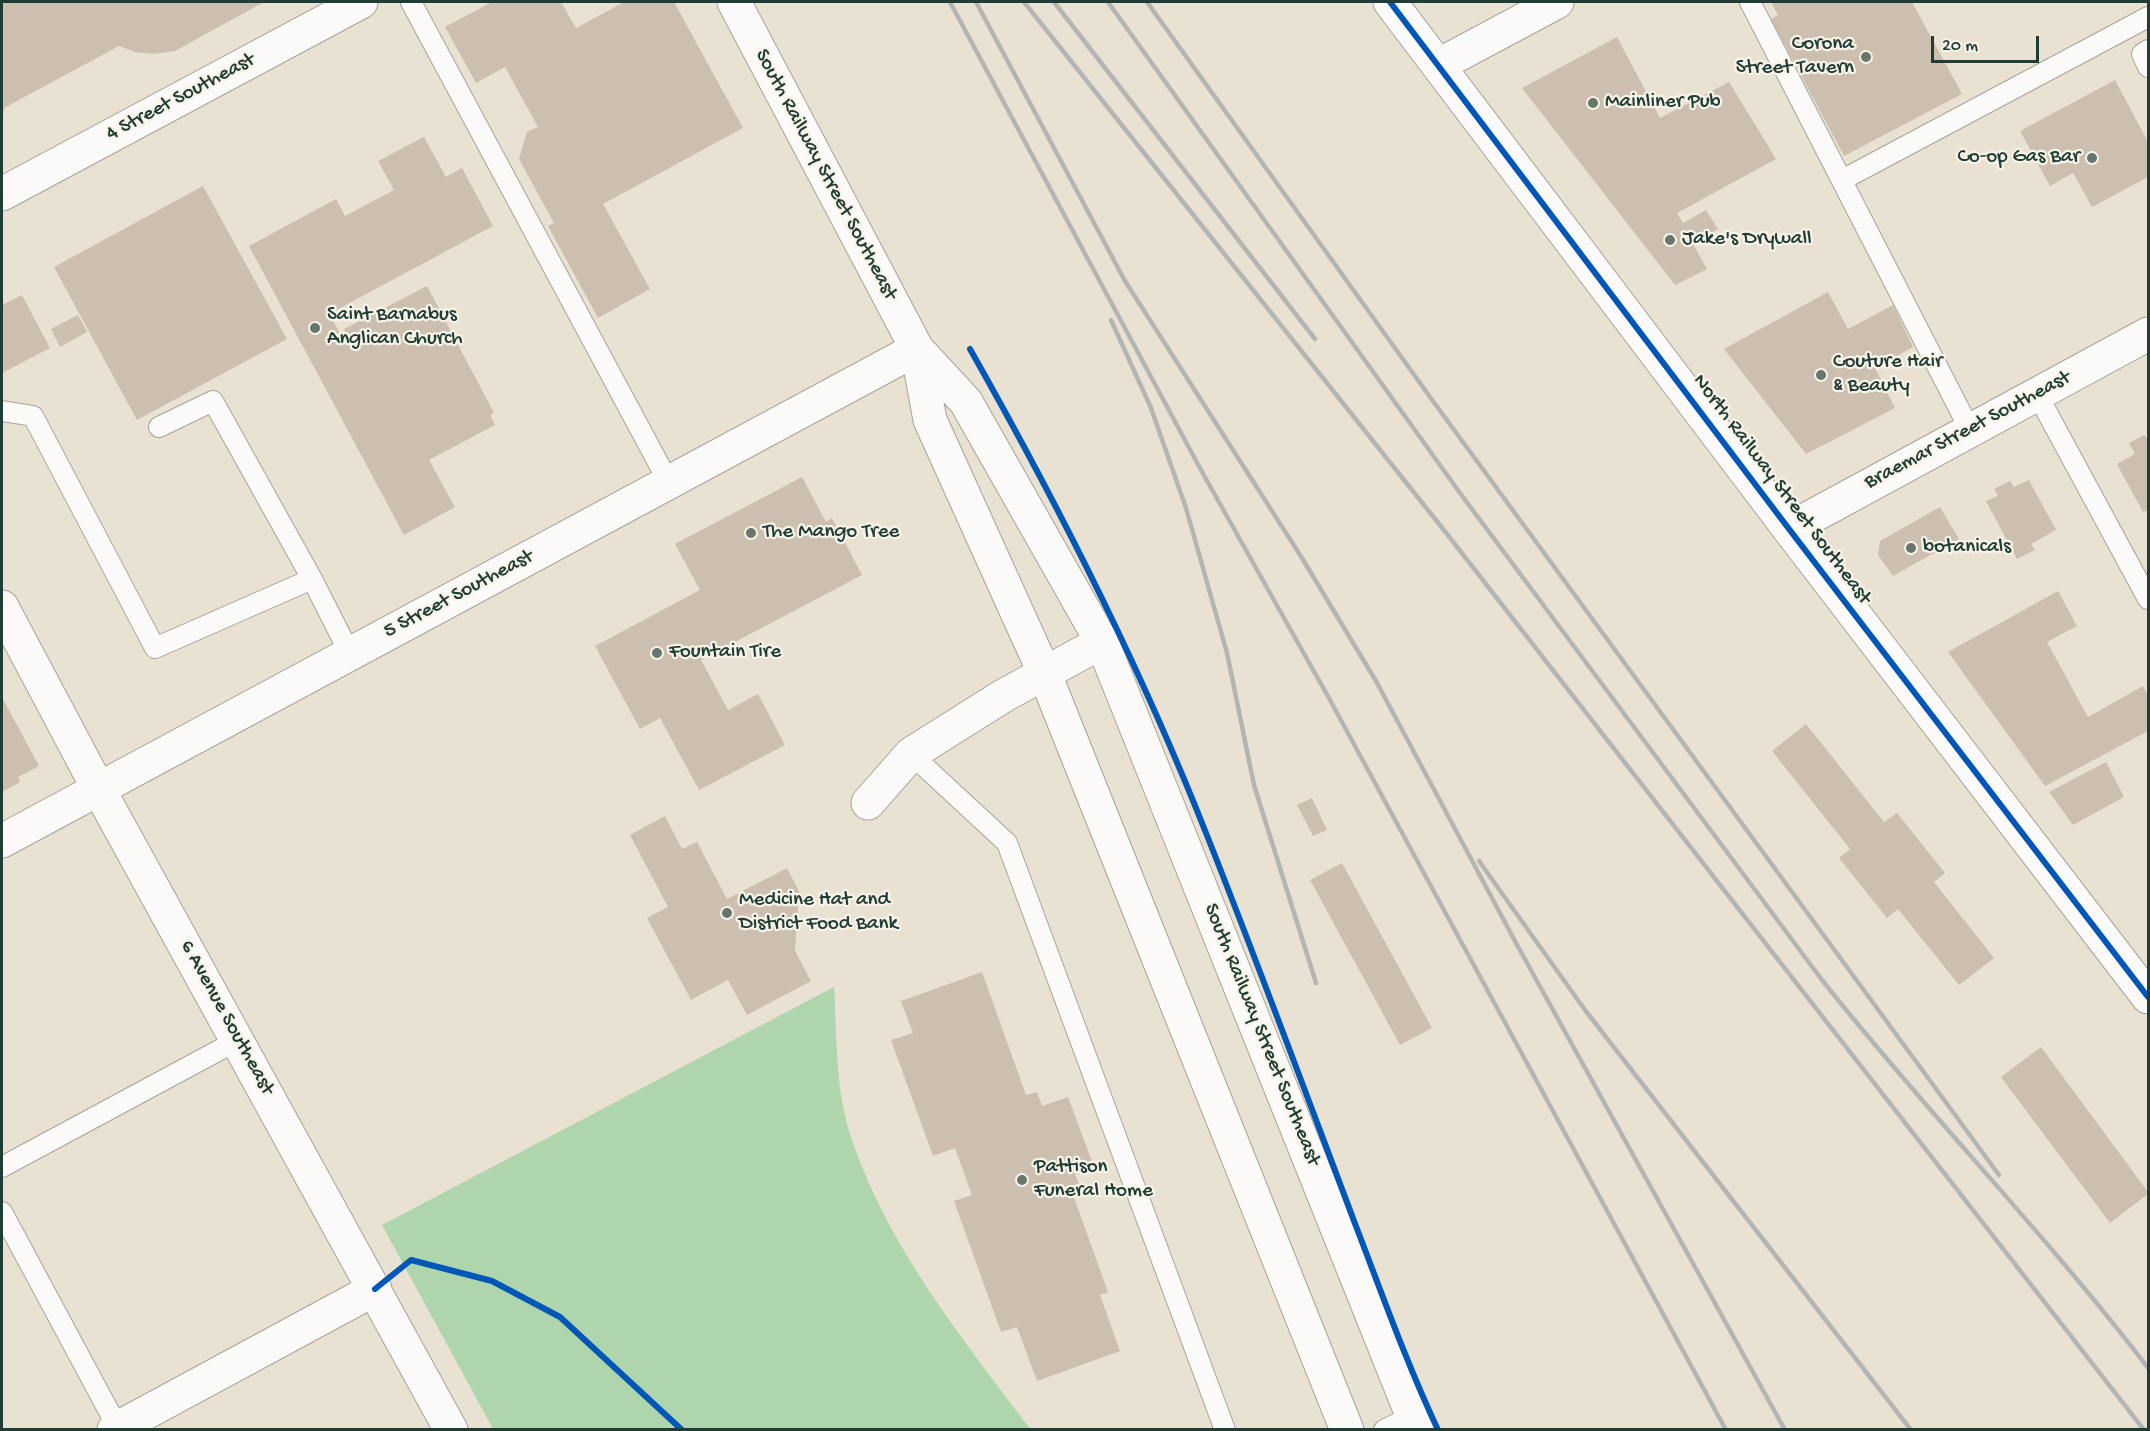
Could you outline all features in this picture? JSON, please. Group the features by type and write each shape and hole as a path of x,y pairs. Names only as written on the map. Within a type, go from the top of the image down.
{"street":[{"name":"4 Street Southeast","path":"2,194 361,2"},
{"name":"South Railway Street Southeast","path":"734,2 917,349 966,402 1101,642 1405,1425"},
{"name":"North Railway Street Southeast","path":"1390,2 1789,529 2145,988"},
{"path":"1439,65 1557,2"},
{"name":"Braemar Street Southeast","path":"1789,529 2148,334"},
{"name":"5 Street Southeast","path":"2,842 98,788 917,349"},
{"name":"South Railway Street Southeast","path":"917,349 930,420 1044,672 1347,1430"},
{"name":"6 Avenue Southeast","path":"2,607 98,788 451,1430"},
{"path":"868,803 911,754 1044,672 1101,642"},
{"path":"117,1429 375,1289"}],"lane":[{"path":"411,2 669,483"},
{"path":"1750,2 1970,430"},
{"path":"1842,180 2148,17"},
{"path":"2148,50 2142,54 2148,67"},
{"path":"2037,394 2148,599"},
{"path":"159,427 213,401 312,579 350,654"},
{"path":"2,411 33,416 155,648 312,579"},
{"path":"911,754 1007,843 1225,1430"},
{"path":"2,1167 238,1040"},
{"path":"2,1212 117,1429"}],"green space":[{"path":"834,987 842,1103 852,1140 868,1180 907,1256 930,1292 1030,1429 493,1429 382,1225"}],"building":[{"path":"2,2 264,2 175,51 153,54 135,52 119,46 4,108 3,117"},
{"path":"492,2 561,2 576,28 624,2 674,2 743,128 603,204 650,289 598,318 548,226 554,223 519,159 527,132 538,127 505,67 476,83 445,27"},
{"name":"Corona Street Tavern","path":"1771,2 1912,2 1962,94 1844,156 1771,19 1778,15"},
{"path":"1617,37 1660,118 1729,82 1776,159 1677,213 1683,223 1706,210 1718,229 1693,244 1707,269 1675,285 1522,88"},
{"name":"Co-op Gas Bar","path":"2115,80 2148,142 2148,177 2092,207 2073,173 2050,186 2020,131"},
{"name":"Saint Barnabus Anglican Church","path":"424,137 446,177 462,168 493,226 329,314 346,344 351,342 344,329 427,286 494,413 490,415 495,425 429,460 455,507 404,535 249,246 336,199 345,216 394,190 378,161"},
{"path":"203,186 287,339 137,420 54,267"},
{"name":"Couture Hair & Beauty","path":"1828,292 1848,329 1893,305 1913,347 1875,368 1895,408 1806,454 1724,349"},
{"path":"22,295 50,348 2,373 2,305"},
{"path":"78,315 87,332 60,347 51,329"},
{"path":"2144,435 2148,439 2148,510 2143,512 2117,464 2135,454 2129,443"},
{"name":"Fountain Tire","path":"802,477 826,522 832,518 862,575 701,660 728,710 758,694 785,745 699,790 660,718 640,729 595,646 700,590 675,544"},
{"path":"2029,480 2056,530 2031,544 2035,550 2017,559 1986,501 1998,496 1994,489 2010,481 2014,487"},
{"name":"botanicals","path":"1940,507 1959,539 1893,576 1878,555 1880,541"},
{"path":"2058,591 2077,626 2047,642 2088,717 2143,686 2148,696 2148,731 2045,786 1948,652"},
{"path":"2,697 39,766 18,777 20,782 2,792"},
{"path":"1806,724 1884,822 1897,813 1945,873 1934,882 1994,958 1959,985 1898,909 1887,918 1839,858 1850,849 1772,751"},
{"path":"2106,762 2124,797 2073,825 2049,792"},
{"path":"1312,798 1327,830 1313,836 1297,805"},
{"name":"Medicine Hat and District Food Bank","path":"665,816 682,849 697,842 727,899 787,868 799,891 795,951 811,981 747,1015 728,980 691,1000 647,918 668,907 630,835"},
{"path":"1342,863 1432,1028 1400,1045 1310,880"},
{"name":"Pattison Funeral Home","path":"982,972 1026,1095 1037,1092 1042,1106 1068,1097 1093,1164 1074,1171 1081,1189 1072,1192 1108,1292 1100,1295 1120,1351 1037,1381 1017,1327 1001,1332 954,1201 972,1195 955,1148 933,1156 891,1040 913,1033 901,1001"},
{"path":"2041,1047 2148,1192 2110,1223 2001,1077"}],"railway":[{"path":"950,2 1201,470 1330,700 1726,1430"},
{"path":"976,2 1125,281 1302,558 1376,681 1516,943 1785,1430"},
{"path":"1024,2 1447,534 2144,1430"},
{"path":"1054,2 1315,339"},
{"path":"1108,2 1460,493 1822,980 1903,1078 2069,1270 2148,1368"},
{"path":"1147,2 1430,397 1999,1175"},
{"path":"1111,320 1151,408 1186,508 1227,653 1254,785 1316,983"},
{"path":"1479,861 1585,1010 1911,1430"}],"cycle path":[{"path":"1390,2 1789,529 2148,997"},
{"path":"970,349 1097,587 1181,771 1244,929 1394,1326 1438,1430"},
{"path":"375,1289 411,1260 492,1281 560,1317 682,1430"}],"place":[{"name":"Corona Street Tavern","path":"1866,57"},
{"name":"Mainliner Pub","path":"1593,103"},
{"name":"Co-op Gas Bar","path":"2092,158"},
{"name":"Jake's Drywall","path":"1670,240"},
{"name":"Saint Barnabus Anglican Church","path":"315,328"},
{"name":"Couture Hair & Beauty","path":"1821,375"},
{"name":"The Mango Tree","path":"751,533"},
{"name":"botanicals","path":"1911,548"},
{"name":"Fountain Tire","path":"657,653"},
{"name":"Medicine Hat and District Food Bank","path":"727,913"},
{"name":"Pattison Funeral Home","path":"1022,1180"}]}
